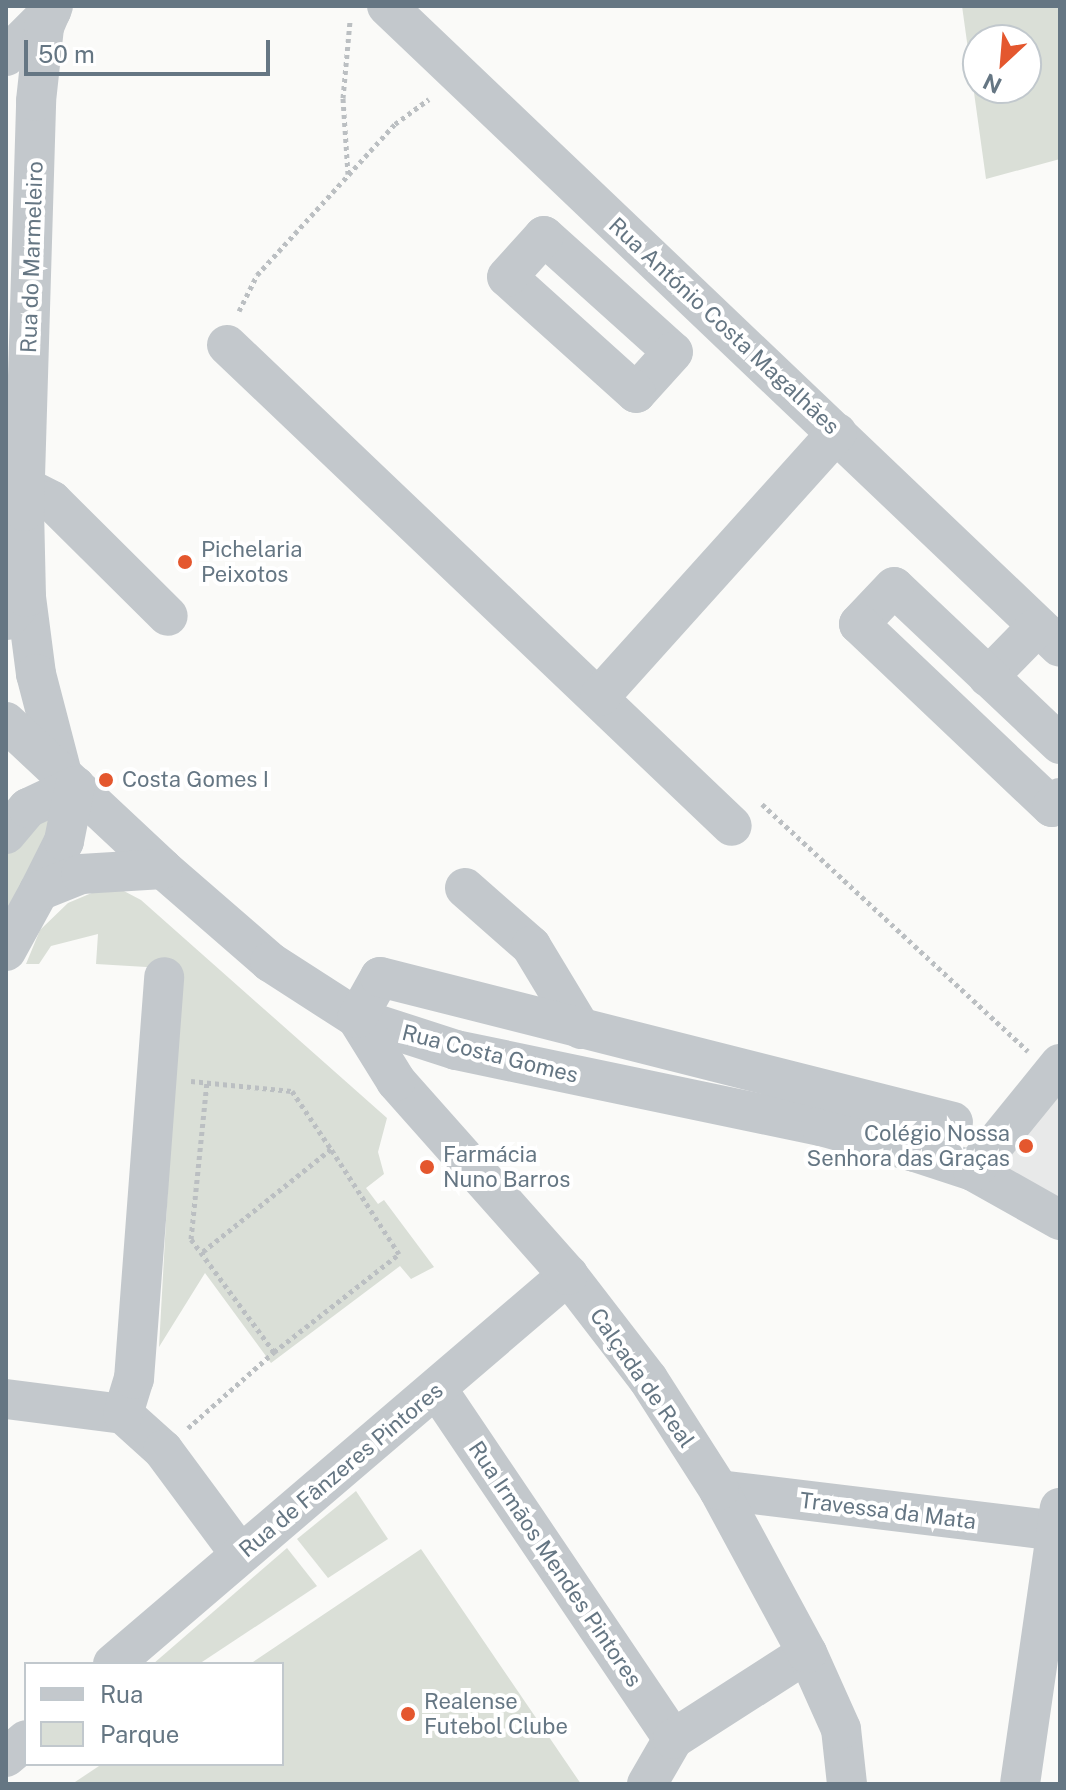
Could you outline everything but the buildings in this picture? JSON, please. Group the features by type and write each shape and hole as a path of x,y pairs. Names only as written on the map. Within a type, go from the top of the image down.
{"street":[{"name":"Rua António Costa Magalhães","path":"387,6 1049,636"},
{"path":"6,56 52,9"},
{"name":"Rua do Marmeleiro","path":"52,9 44,27 36,101 16,609 68,780"},
{"path":"602,288 640,248"},
{"path":"227,345 600,696 745,814"},
{"path":"600,696 837,433"},
{"path":"18,510 52,501 168,616"},
{"path":"1060,744 894,587 859,624 1052,807 1060,798"},
{"path":"988,677 1049,636"},
{"name":"Rua Costa Gomes","path":"6,722 163,869 270,962 357,1018 456,1050 821,1126 973,1171 1059,1230"},
{"path":"6,834 28,808 68,780"},
{"path":"6,951 64,841 68,780"},
{"path":"39,891 81,874 163,869"},
{"path":"465,888 531,946 581,1029"},
{"path":"123,1414 134,1379 164,977"},
{"path":"357,1018 380,977 953,1122"},
{"name":"Calçada de Real","path":"357,1018 396,1081 568,1275 648,1379 719,1490 807,1653 841,1729 847,1784"},
{"path":"973,1171 1047,1060"},
{"name":"Rua de Fânzeres Pintores","path":"115,1662 568,1275"},
{"name":"Rua Irmãos Mendes Pintores","path":"437,1389 673,1739"},
{"path":"6,1399 123,1414 163,1450 240,1554"},
{"name":"Travessa da Mata","path":"719,1490 1059,1520"},
{"path":"1020,1784 1059,1520"},
{"path":"647,1784 673,1739 807,1653"},
{"path":"6,1757 24,1742"}],"path":[{"path":"348,174 343,98 350,21"},
{"path":"227,345 257,275 395,124 429,99"},
{"path":"745,814 1047,1060"},
{"path":"156,1077 292,1091 399,1254 274,1352 163,1450"},
{"path":"207,1082 191,1239 274,1352"},
{"path":"201,1253 331,1149"}],"shaded area":[{"name":"Colégio Nossa Senhora das Graças","path":"1060,1064 1060,1220 973,1171"}],"green space":[{"path":"962,6 1060,6 1060,159 986,179 976,104 1042,104 1042,24 964,24"},
{"path":"31,820 52,820 6,928 6,856 14,838"},
{"path":"122,890 141,900 387,1118 378,1152 384,1174 366,1188 378,1204 384,1200 434,1267 411,1279 400,1266 271,1363 205,1273 159,1347 180,969 96,964 98,934 51,946 39,964 26,964 40,930 68,903 94,892"},
{"path":"356,1491 388,1539 328,1578 297,1539"},
{"path":"287,1548 317,1586 202,1662 155,1662"},
{"name":"Realense Futebol Clube","path":"421,1549 581,1784 72,1784 99,1766 284,1766 284,1662 253,1662"}],"place":[{"name":"Pichelaria Peixotos","path":"185,562"},
{"name":"Costa Gomes I","path":"106,780"},
{"name":"Colégio Nossa Senhora das Graças","path":"1026,1146"},
{"name":"Farmácia Nuno Barros","path":"427,1167"},
{"name":"Realense Futebol Clube","path":"408,1714"}]}
